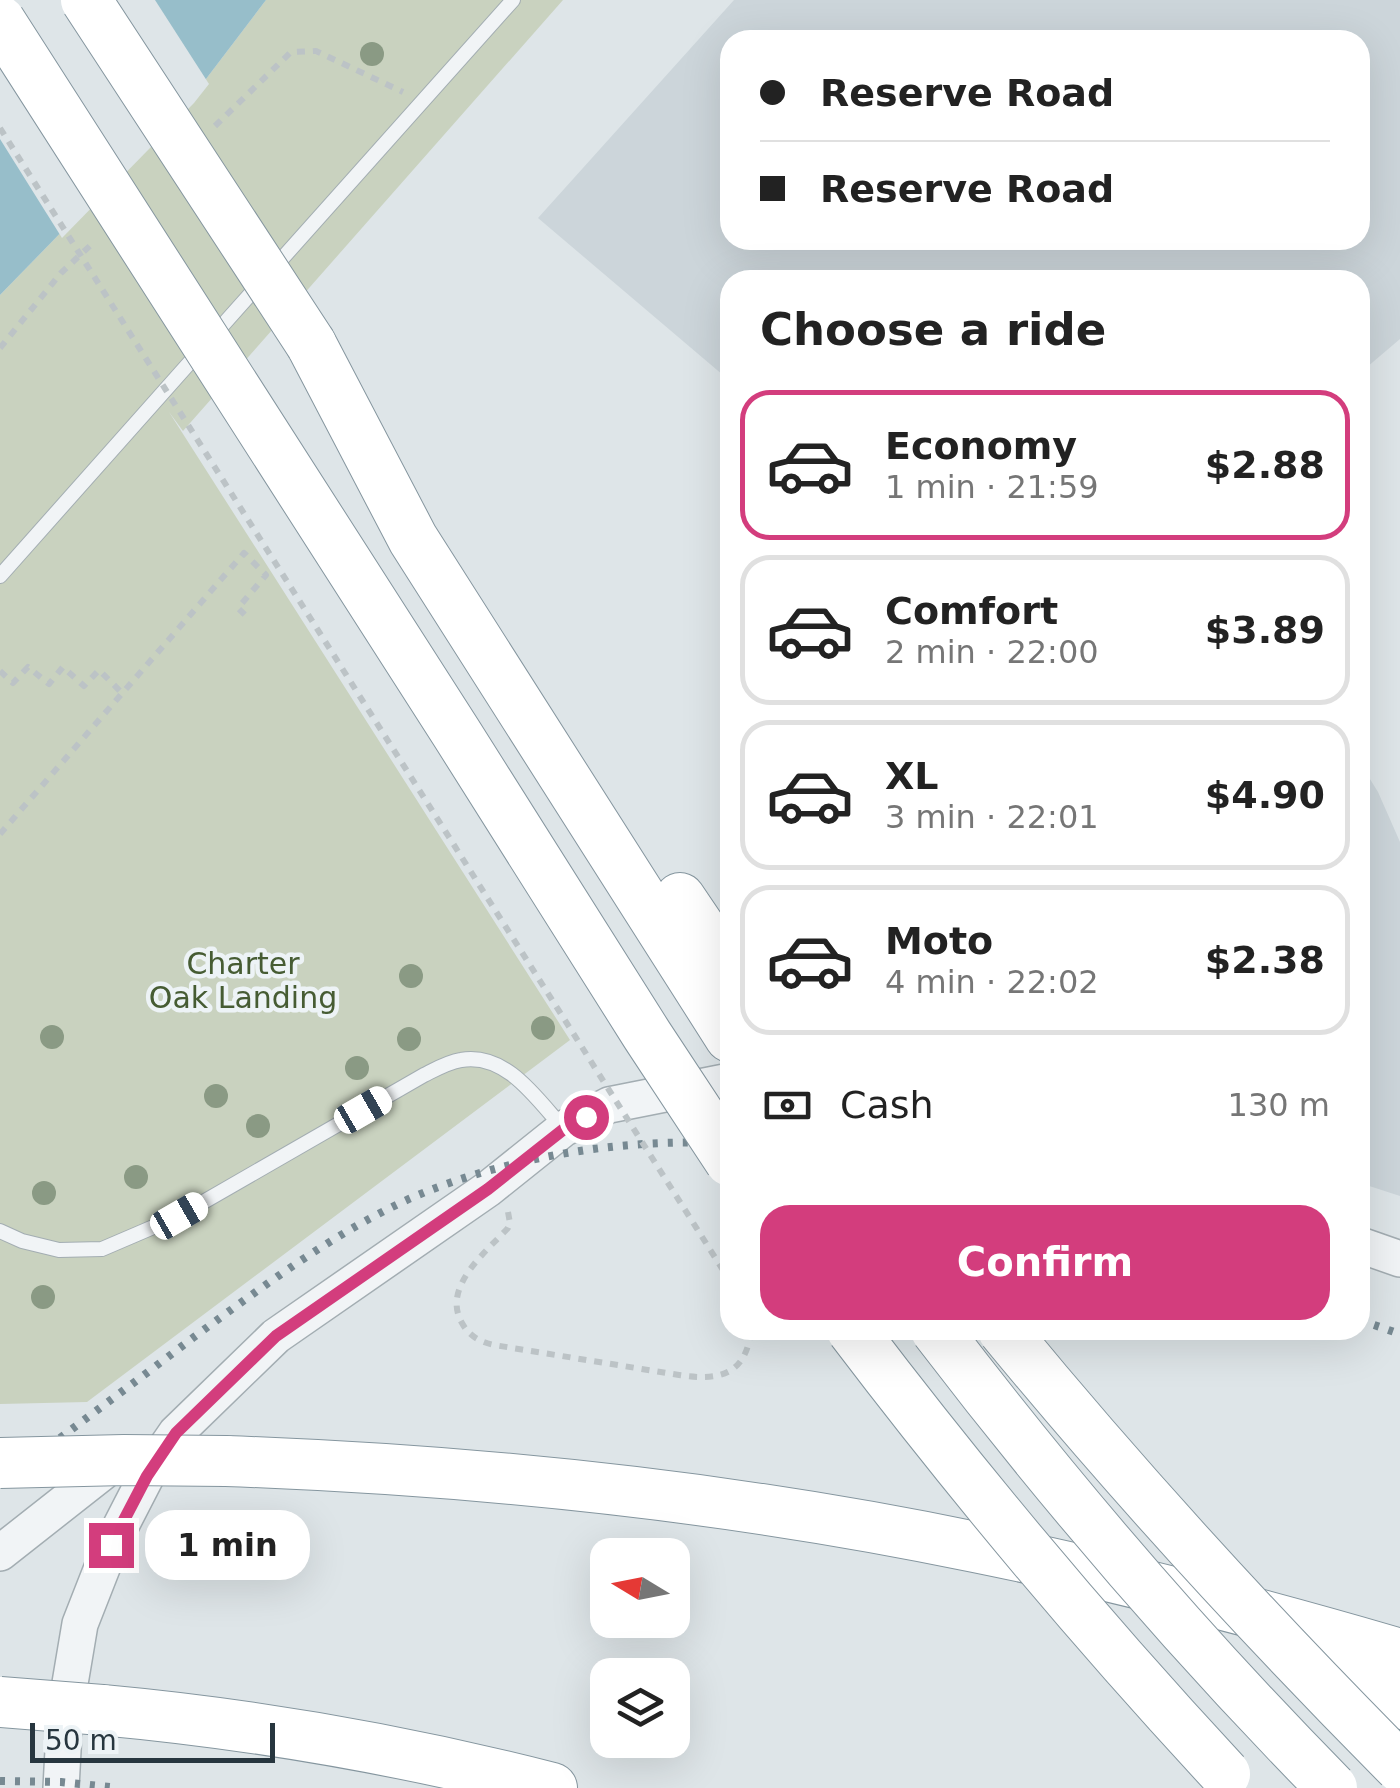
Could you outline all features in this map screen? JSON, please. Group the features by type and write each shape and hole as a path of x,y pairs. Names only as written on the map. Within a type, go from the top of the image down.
{"highway":[{"path":"86,0 720,957"},
{"path":"0,21 720,1146"},
{"path":"312,344 413,539 720,1021"},
{"path":"860,1340 1012,1534 1232,1781"},
{"path":"944,1340 1128,1568 1332,1788"},
{"path":"1011,1340 1172,1527 1400,1767"},
{"path":"0,1463 226,1461 421,1470 668,1497 974,1546 1108,1576 1400,1654"},
{"path":"1228,1607 1284,1651 1318,1670 1382,1696"},
{"path":"0,1702 238,1725 326,1738 552,1788"}],"street":[{"path":"0,1553 276,1336 488,1189 564,1129 609,1104 720,1083"},
{"path":"1370,1248 1400,1259"},
{"path":"61,1788 65,1713 74,1653 80,1624 111,1545 147,1476 176,1433 276,1336"}],"lane":[{"path":"0,576 512,0"},
{"path":"0,1230 22,1242 59,1250 102,1248 179,1216 449,1062 484,1060 508,1072 564,1129"}],"path":[{"path":"0,128 720,1265"},
{"path":"0,834 244,552 266,576 238,608 247,618"},
{"path":"0,670 14,682 28,666 49,684 64,667 84,686 99,670 121,692"},
{"path":"488,1189 507,1210 510,1223 469,1272 458,1295 460,1320 477,1339 494,1345 709,1378 728,1373 747,1349 749,1340"}],"shaded area":[{"path":"734,0 1400,0 1400,339 1370,364 1370,270 720,270 720,373 538,218"},
{"path":"1370,779 1400,842 1400,1196 1370,1186"}],"green space":[{"name":"Charter Oak Landing","path":"266,0 563,0 183,431 169,412 570,1040 87,1402 0,1404 0,295 190,100"}],"water":[{"path":"0,0 266,0 190,100 0,295"}],"pier":[{"path":"0,0 155,0 209,84 62,238 0,139"}],"railway":[{"path":"0,1483 275,1278 388,1209 454,1181 571,1152 652,1144 720,1144"},
{"path":"1370,1324 1400,1334"},
{"path":"0,1781 119,1788"}],"route":[{"path":"111,1545 147,1476 176,1433 276,1336 586,1117"}]}
